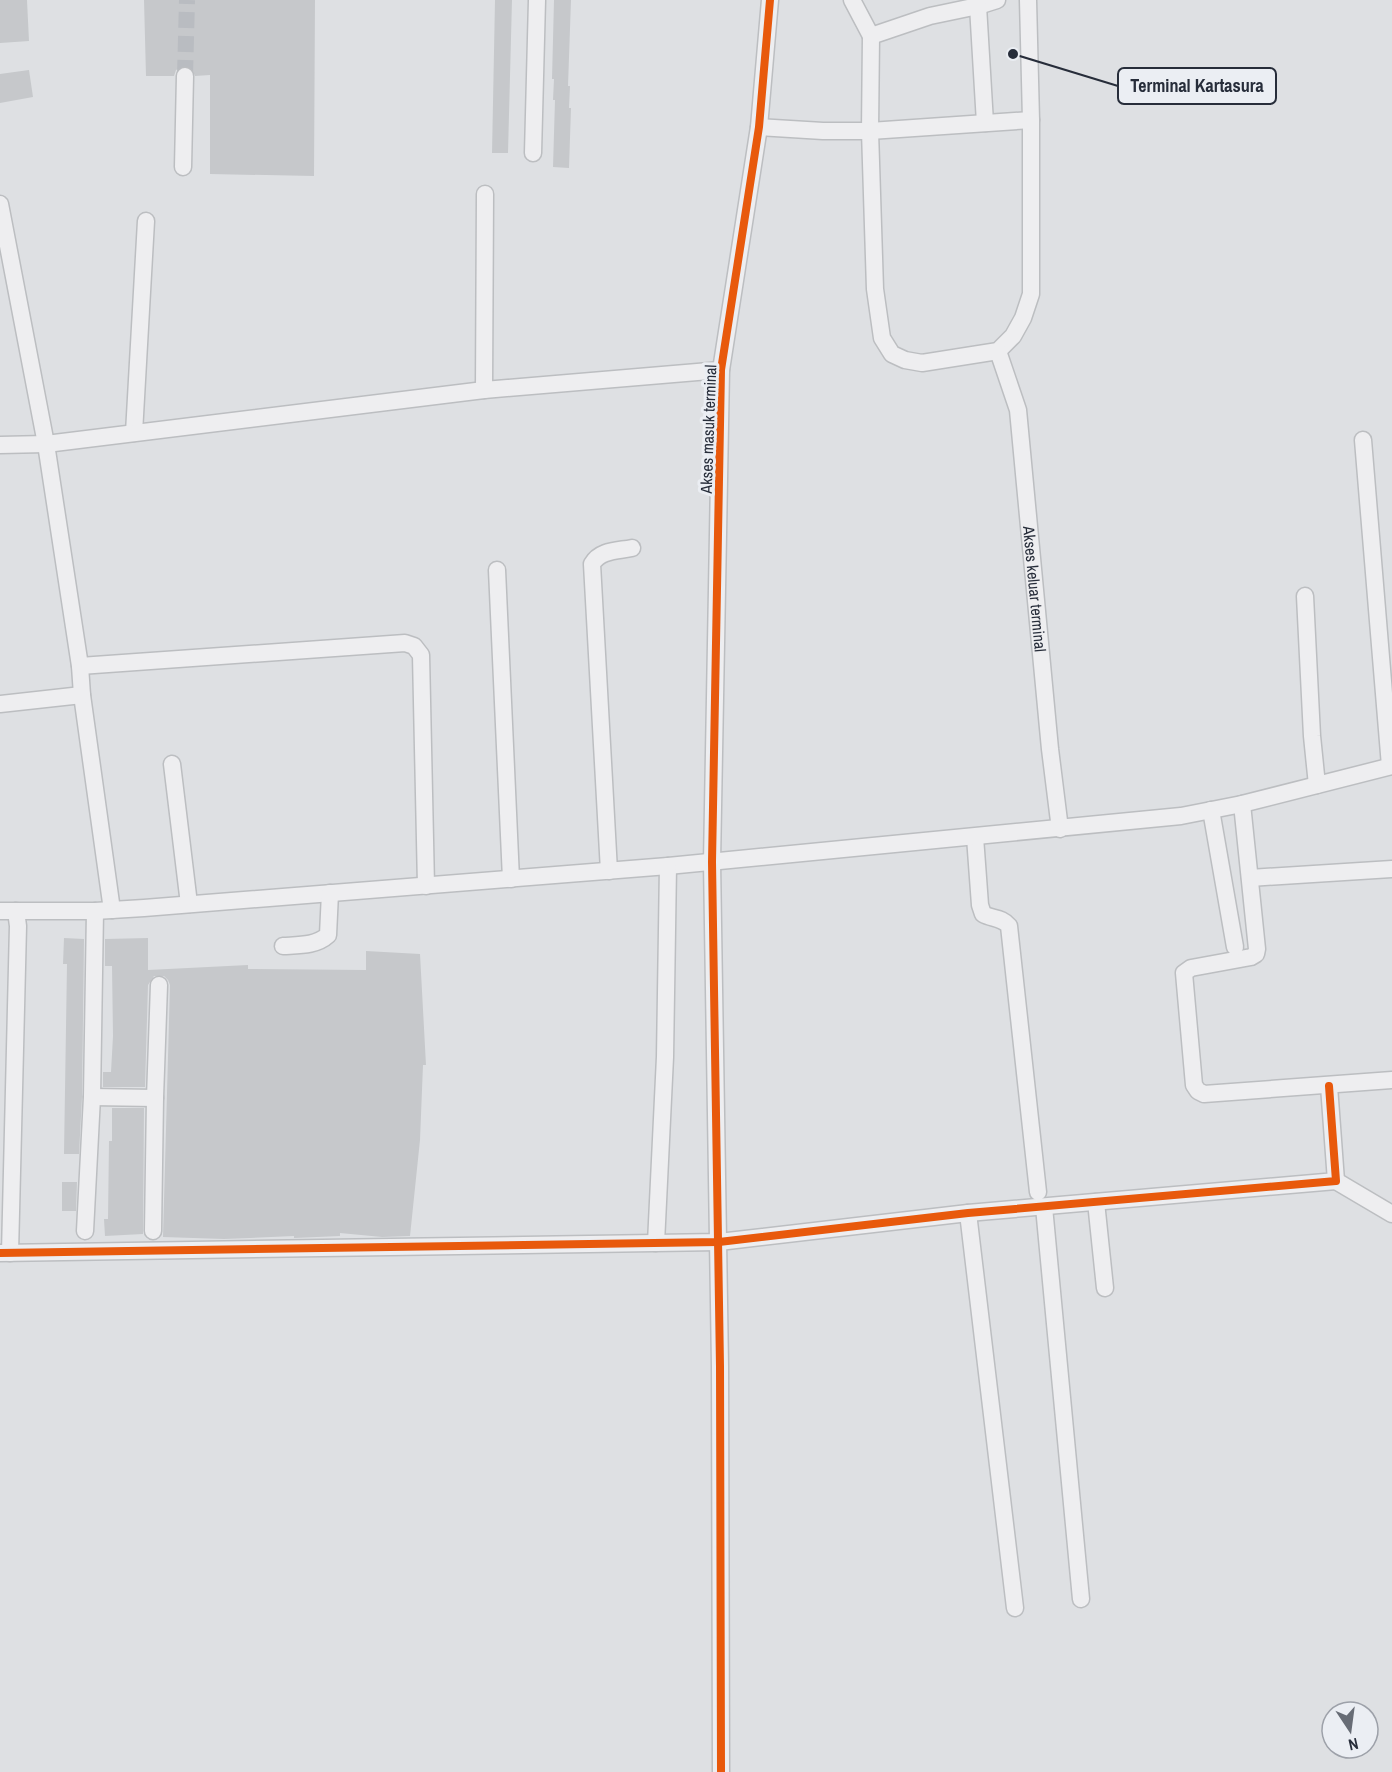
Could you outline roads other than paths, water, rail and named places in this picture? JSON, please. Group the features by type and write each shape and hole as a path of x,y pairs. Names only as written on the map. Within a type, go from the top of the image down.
{"street":[{"path":"533,153 537,0"},
{"name":"Akses masuk terminal","path":"721,1772 719,1242 712,862 721,370 759,127 770,0"},
{"path":"852,0 871,36 870,131 875,289 882,338 892,354 905,360 922,363 998,351 1013,336 1023,318 1031,294 1028,0"},
{"path":"871,36 930,16 997,0"},
{"path":"978,6 985,123"},
{"path":"183,167 185,76"},
{"path":"759,127 870,131 1031,120"},
{"path":"484,390 485,194"},
{"path":"0,204 46,444 80,666 112,910"},
{"path":"134,433 146,221"},
{"name":"Akses keluar terminal","path":"998,351 1018,410 1050,749 1060,829"},
{"path":"0,445 46,444 484,390 721,370"},
{"path":"8,911 112,910 426,886 1060,829 1181,816 1242,804 1391,766 1362,440"},
{"path":"609,871 592,564 595,558 602,553 632,548"},
{"path":"497,570 511,879"},
{"path":"1305,596 1312,736 1317,784"},
{"path":"80,666 405,643 414,646 421,655 426,886"},
{"path":"0,704 82,695"},
{"path":"172,764 189,904"},
{"path":"1242,804 1257,949 1256,954 1251,957 1191,968 1184,973 1194,1085 1204,1094 1392,1080"},
{"path":"1211,810 1235,947"},
{"path":"975,837 980,909 983,914 1001,920 1009,926 1041,1199 1081,1599"},
{"path":"656,1243 665,1057 668,866"},
{"path":"1250,878 1392,869"},
{"path":"283,946 313,944 328,935 330,893"},
{"path":"8,911 18,926 5,1253 719,1242 968,1213 1041,1199 1096,1202 1336,1181 1392,1214"},
{"path":"85,1231 92,1097 94,911"},
{"path":"153,1231 159,985"},
{"path":"1329,1086 1336,1181"},
{"path":"92,1097 155,1098"},
{"path":"1096,1202 1105,1288"},
{"path":"968,1213 1015,1608"}],"tunnel":[{"path":"185,76 187,0"}],"place":[{"name":"Terminal Kartasura","path":"1013,54"}]}
